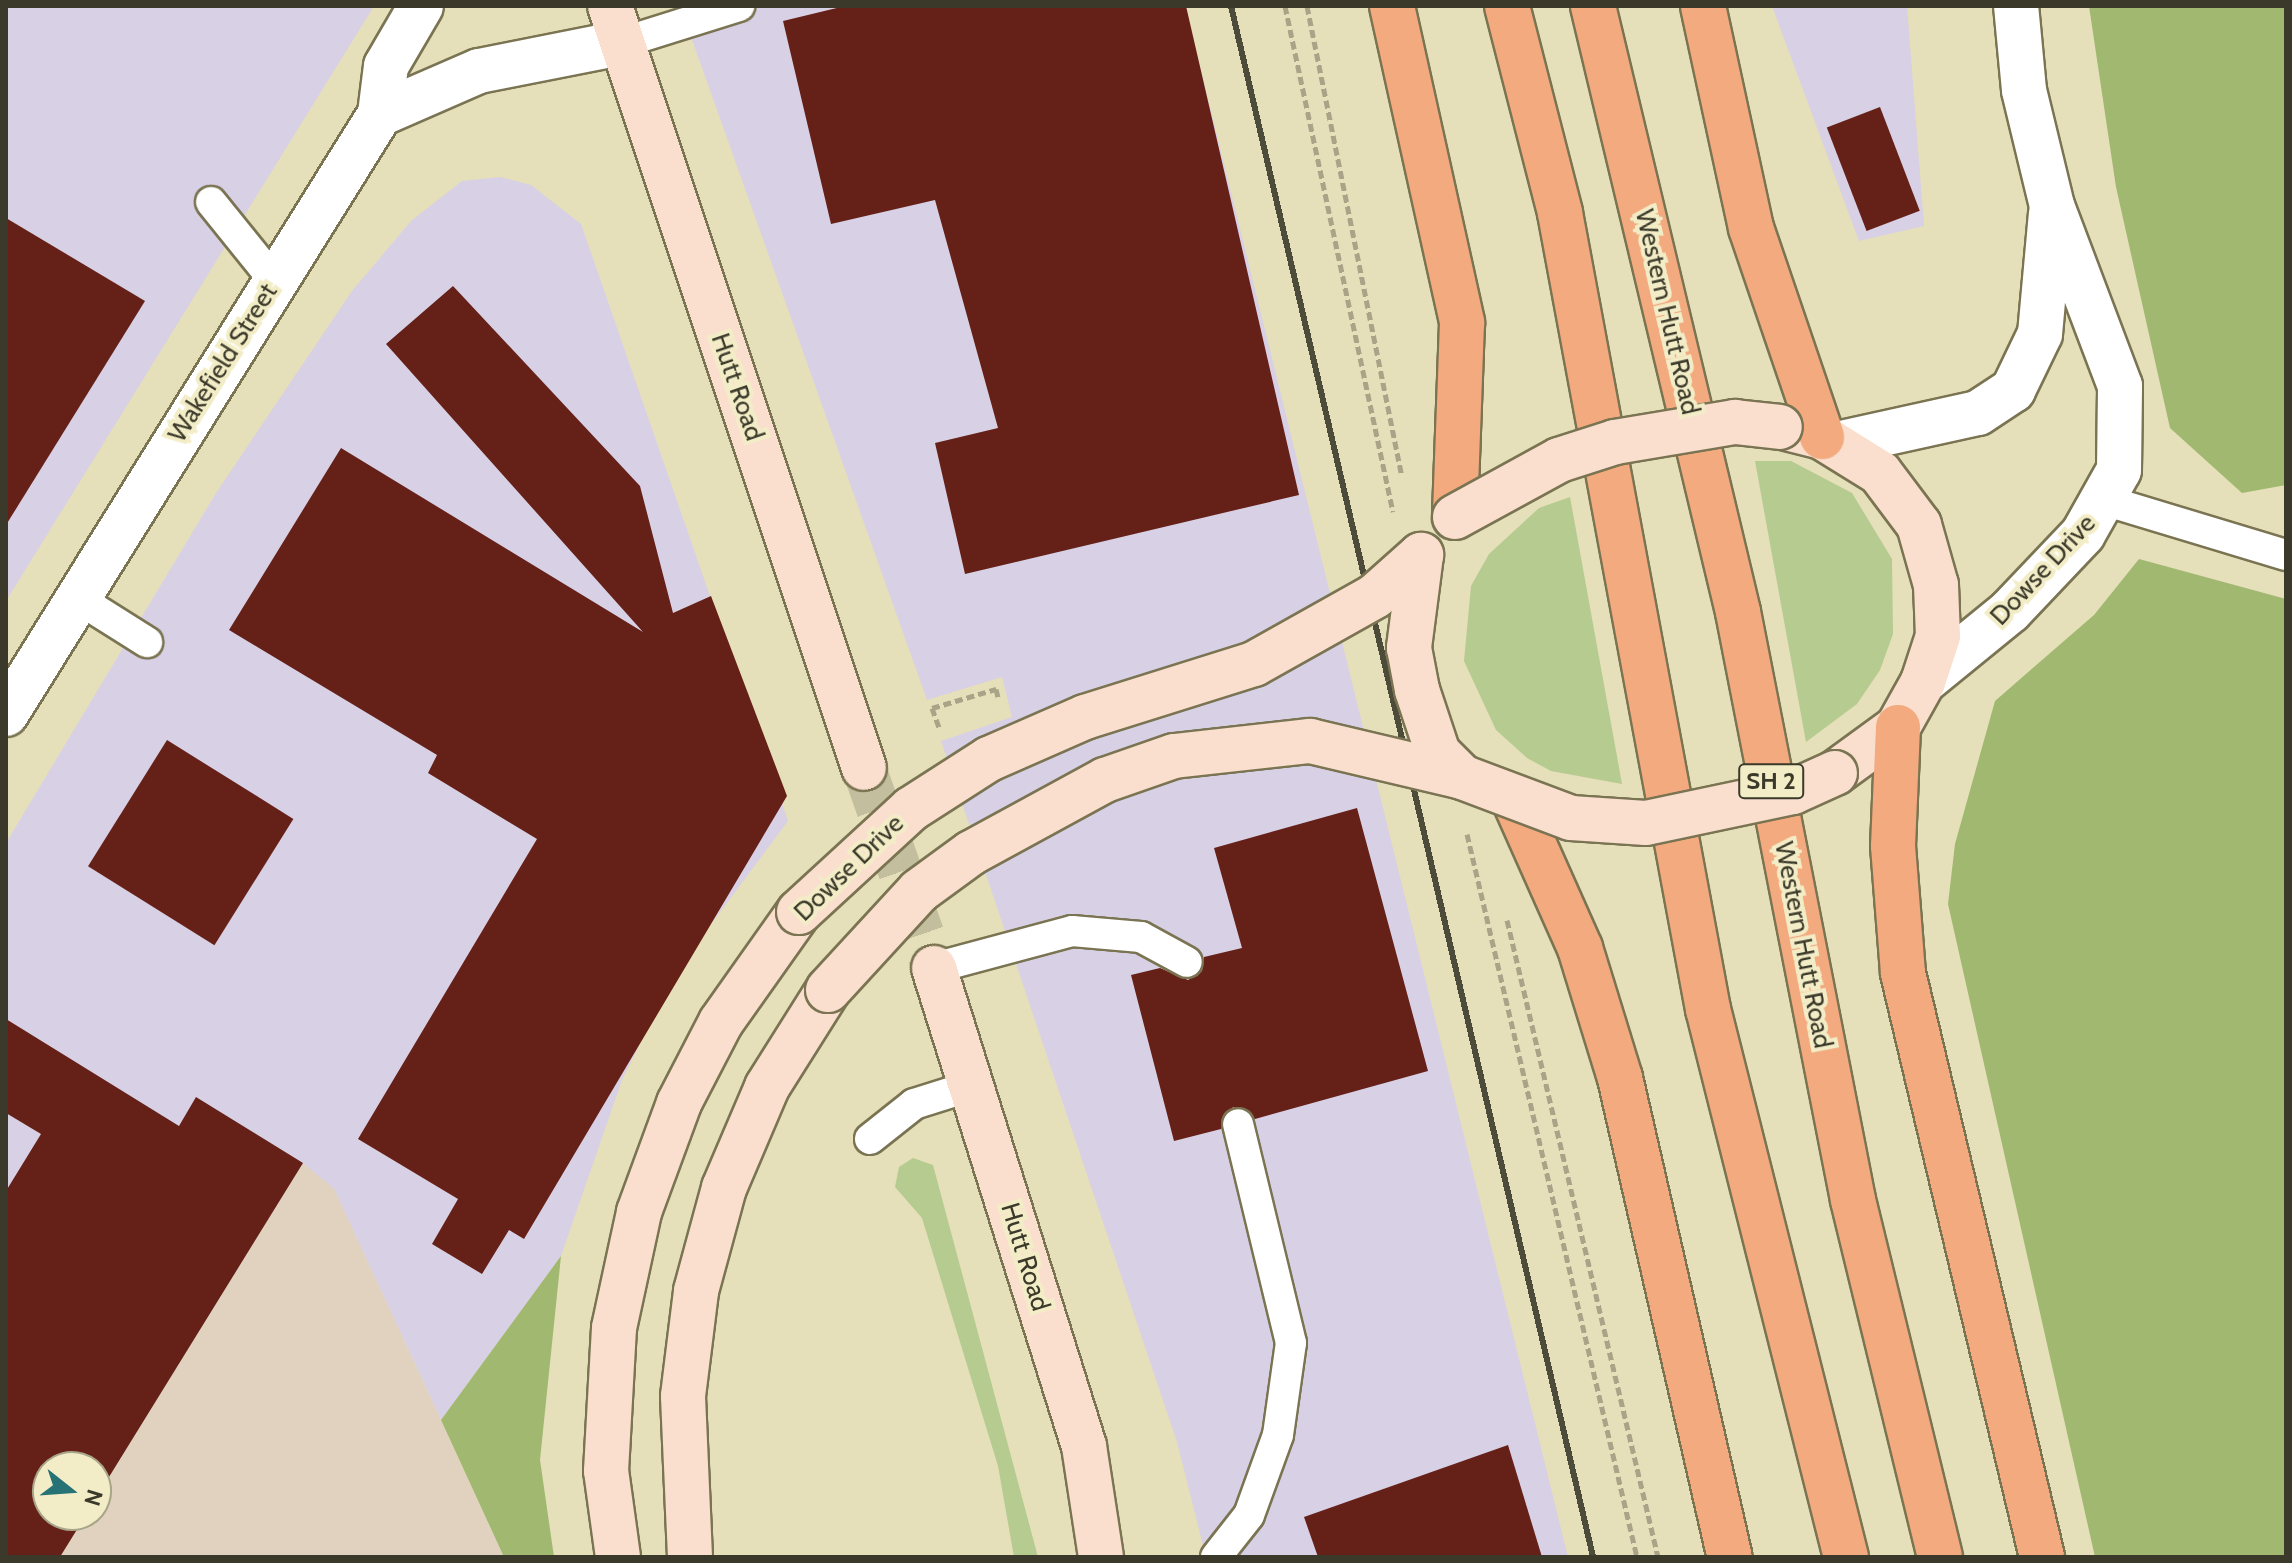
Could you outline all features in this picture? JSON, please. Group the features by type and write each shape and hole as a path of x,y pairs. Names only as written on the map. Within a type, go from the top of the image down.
{"highway":[{"path":"1392,6 1462,323 1455,517"},
{"path":"1507,6 1560,213 1708,1009 1846,1557"},
{"name":"Western Hutt Road","path":"1593,6 1738,612 1853,1200 1940,1557"},
{"path":"1703,6 1751,228 1830,440"},
{"path":"1898,727 1893,846 1903,973 2042,1557"},
{"path":"1515,802 1580,948 1620,1078 1730,1557"}],"main road":[{"name":"Hutt Road","path":"616,24 864,768"},
{"path":"690,1557 684,1501 683,1396 696,1291 724,1188 767,1087 828,990 919,891 971,853 1105,780 1174,756 1310,741 1462,777 1515,802 1571,818 1646,823 1793,792 1835,773 1898,727 1923,682 1938,636 1936,585 1919,525 1880,473 1830,440 1780,427 1735,422 1615,442 1559,460 1455,517"},
{"path":"1421,555 1409,648 1414,676 1425,726 1462,777"},
{"name":"Dowse Drive","path":"618,1557 606,1471 614,1328 639,1212 679,1103 721,1022 799,912 911,809 989,759 1085,717 1254,664 1375,596 1421,555"},
{"name":"Hutt Road","path":"934,968 1084,1446 1096,1555"},
{"path":"684,1501 715,1557"}],"street":[{"name":"Wakefield Street","path":"6,714 380,114 386,66 421,6"},
{"name":"Dowse Drive","path":"1923,682 2010,611 2107,501 2124,430 2120,386 2052,206 2024,90 2016,6"},
{"path":"380,114 479,71 616,24"},
{"name":"Dowse Drive","path":"1830,440 1978,413 2013,390 2040,334 2052,206"},
{"path":"1421,555 1455,517"}],"lane":[{"path":"616,24 739,6"},
{"path":"211,202 274,280"},
{"path":"2107,501 2286,555"},
{"path":"77,598 147,642"},
{"path":"934,968 1072,931 1141,937 1187,962"},
{"path":"870,1139 914,1104 971,1086"},
{"path":"1216,1557 1249,1515 1278,1435 1291,1343 1238,1124"}],"path":[{"path":"932,708 940,731"}],"shaded area":[{"path":"6,6 374,6 6,601"},
{"path":"680,6 1185,6 1568,1557 1206,1557 1177,1442 941,741 1012,717 1002,677 927,700"},
{"path":"1772,6 1907,6 1924,226 1859,241"},
{"path":"500,177 531,185 581,224 788,821 676,971 622,1080 561,1256 441,1420 334,1189 303,1164 112,1472 112,1451 32,1451 32,1531 6,1557 6,843 216,493 352,291 411,221 462,181"},
{"path":"303,1163 334,1189 504,1557 60,1557 76,1531 112,1531 112,1472"}],"green space":[{"path":"2089,6 2286,6 2286,485 2242,493 2170,428 2116,187"},
{"path":"1755,461 1791,461 1852,493 1892,559 1893,634 1880,670 1857,704 1806,742"},
{"path":"1570,497 1622,784 1551,771 1527,758 1496,730 1464,661 1471,586 1489,554 1539,508"},
{"path":"2139,559 2286,599 2286,1557 2095,1557 1948,904 1955,844 1995,701 2094,615"},
{"path":"913,1158 933,1165 1038,1557 1014,1557 998,1466 922,1218 895,1187 899,1167"},
{"path":"561,1256 540,1460 554,1557 504,1557 441,1420"}],"building":[{"path":"845,6 1186,6 1299,495 965,574 935,443 998,428 935,200 831,224 783,21"},
{"path":"1880,107 1920,211 1867,231 1827,127"},
{"path":"6,218 145,301 6,525"},
{"path":"453,286 640,486 673,613 711,596 787,796 524,1239 509,1230 482,1274 432,1244 458,1199 358,1139 537,839 428,773 437,755 229,630 341,448 643,632 386,344"},
{"path":"167,740 293,819 214,945 88,866"},
{"path":"1357,808 1428,1071 1255,1119 1233,1107 1221,1129 1174,1141 1131,975 1160,968 1188,980 1202,971 1204,957 1242,948 1214,848"},
{"path":"6,1019 179,1126 196,1097 303,1163 112,1472 112,1451 32,1451 32,1531 76,1531 60,1557 6,1557 6,1191 41,1134 6,1113"},
{"path":"1508,1445 1542,1557 1318,1557 1304,1517"}],"tunnel":[{"path":"864,768 934,968"}],"railway":[{"path":"1231,6 1593,1557"}]}
